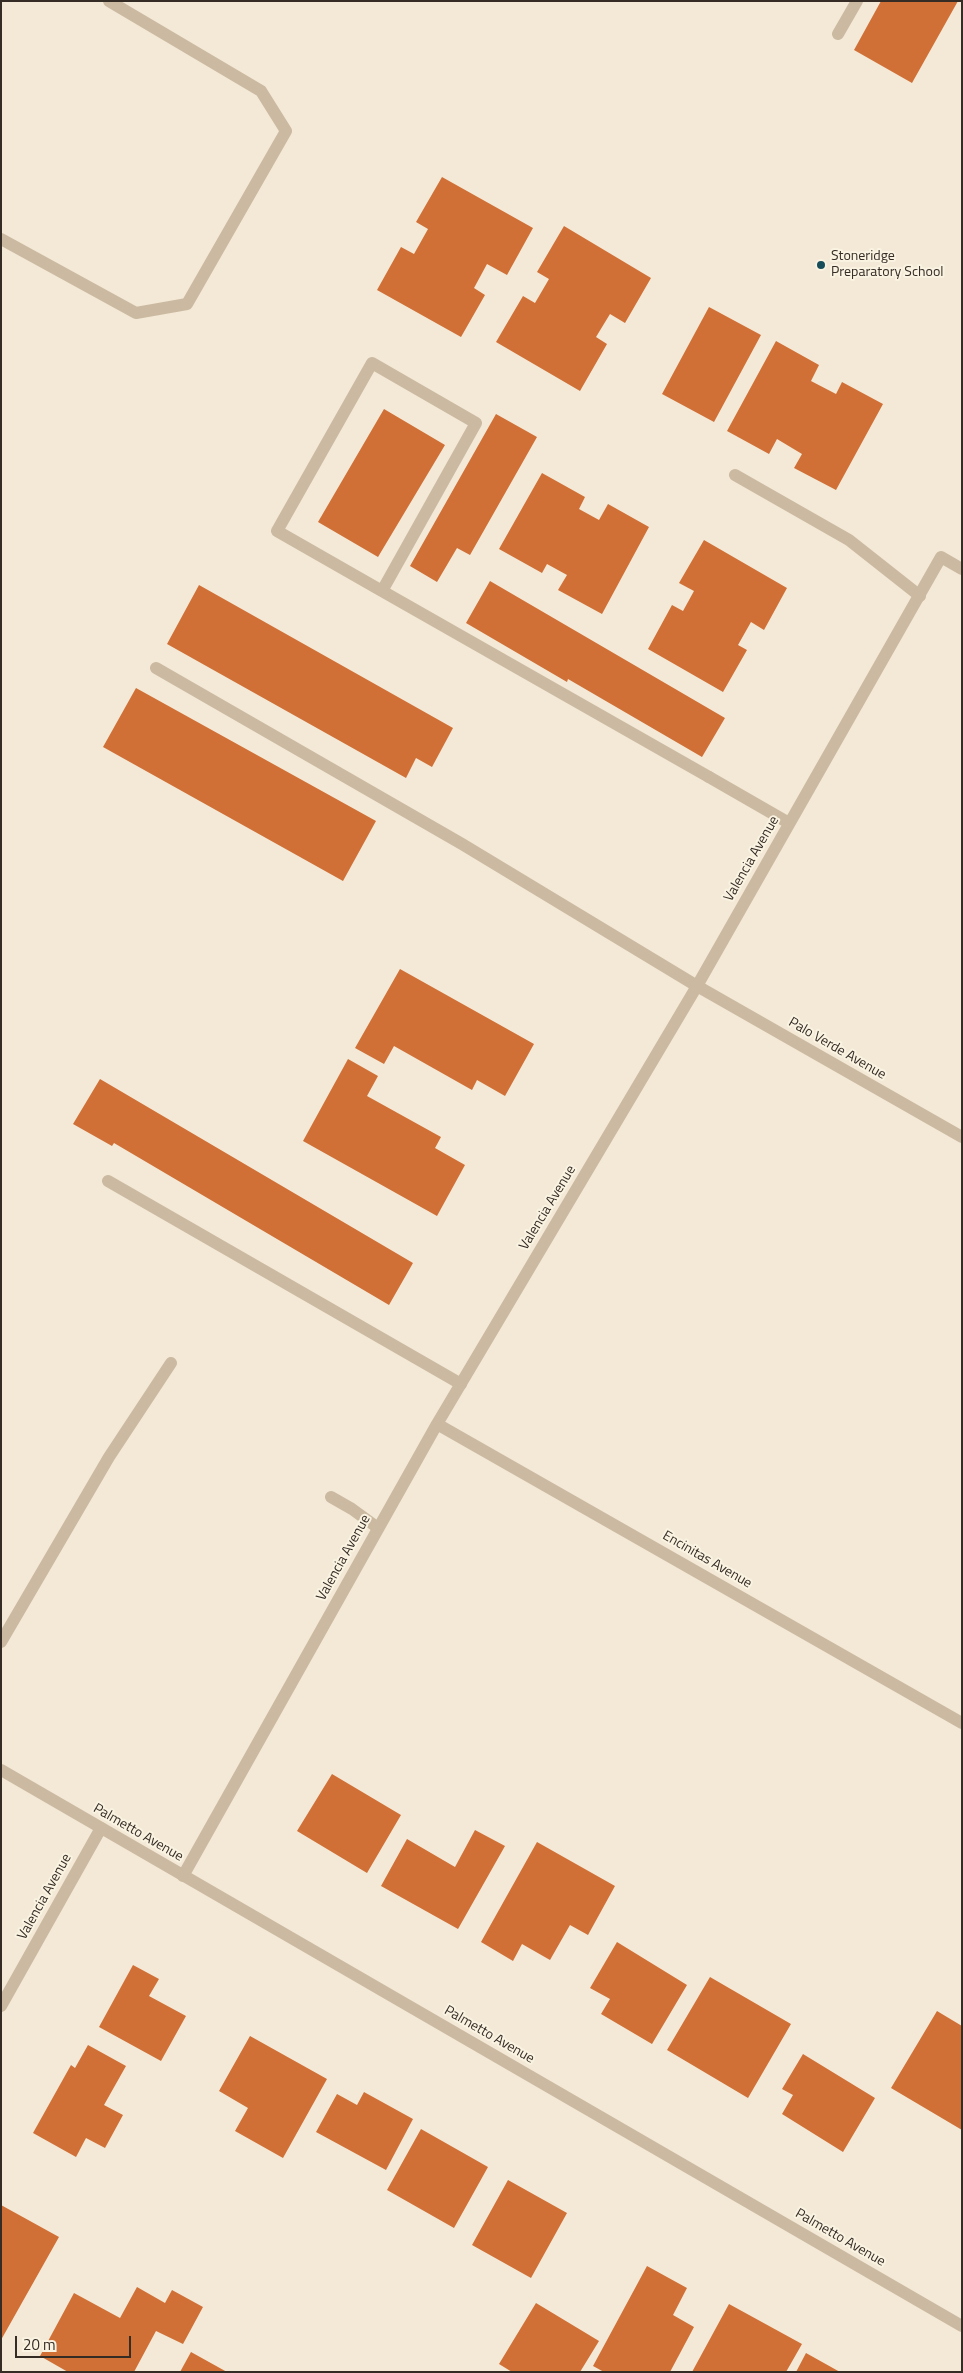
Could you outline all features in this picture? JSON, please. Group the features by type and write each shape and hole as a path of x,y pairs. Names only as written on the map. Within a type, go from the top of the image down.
{"street":[{"path":"1,239 136,313 187,304 286,130 261,91 109,1"},
{"path":"838,34 857,1"},
{"path":"382,592 476,423 372,363 277,531 382,592 790,823"},
{"path":"734,475 849,540 920,596"},
{"name":"Valencia Avenue","path":"183,1876 437,1424 697,986 941,558 962,569"},
{"name":"Palo Verde Avenue","path":"156,668 462,844 697,986 962,1137"},
{"path":"108,1181 461,1384"},
{"path":"1,1642 109,1457 171,1363"},
{"name":"Encinitas Avenue","path":"437,1424 962,1723"},
{"path":"331,1497 352,1509 378,1528"},
{"name":"Palmetto Avenue","path":"1,1770 962,2326"},
{"name":"Valencia Avenue","path":"1,2006 101,1828"}],"building":[{"path":"881,1 958,1 912,83 854,50"},
{"path":"442,177 533,228 507,275 487,264 474,288 485,295 461,337 377,290 401,247 414,254 428,229 416,222"},
{"path":"564,226 651,278 625,323 610,314 596,337 607,344 580,391 496,342 523,296 535,303 549,279 537,272"},
{"path":"709,307 761,335 714,422 662,394"},
{"path":"776,341 819,365 811,381 836,394 842,382 883,404 836,490 794,468 802,454 777,439 769,454 727,431"},
{"path":"384,409 445,445 378,557 318,522"},
{"path":"496,414 537,437 470,555 457,548 437,582 410,566"},
{"path":"542,473 585,497 579,509 599,520 608,504 649,527 602,614 558,590 567,575 547,564 542,573 499,549"},
{"path":"704,540 787,588 764,630 751,622 738,645 747,650 723,692 648,649 672,605 683,611 694,591 679,583"},
{"path":"490,581 725,718 702,757 568,679 567,682 466,623"},
{"path":"199,585 453,728 432,767 416,758 406,778 167,644"},
{"path":"136,688 376,821 343,881 103,747"},
{"path":"400,969 534,1044 505,1096 477,1080 472,1090 394,1046 384,1064 355,1048"},
{"path":"348,1059 378,1076 367,1096 441,1137 435,1148 465,1165 437,1216 303,1141"},
{"path":"100,1079 413,1263 389,1305 114,1143 112,1146 73,1124"},
{"path":"332,1774 401,1815 367,1873 297,1831"},
{"path":"475,1830 505,1846 458,1929 381,1886 407,1839 455,1867"},
{"path":"537,1842 615,1886 588,1935 570,1925 550,1960 522,1944 513,1961 481,1942"},
{"path":"617,1942 687,1985 652,2044 601,2014 610,1999 590,1988"},
{"path":"133,1965 159,1979 149,1996 186,2016 161,2061 99,2027"},
{"path":"710,1977 791,2024 748,2098 667,2050"},
{"path":"937,2011 962,2026 962,2130 891,2088"},
{"path":"250,2036 327,2079 283,2158 235,2131 248,2108 219,2091"},
{"path":"88,2045 126,2066 104,2105 123,2115 105,2148 86,2138 76,2157 33,2133 71,2065 75,2068"},
{"path":"803,2054 875,2098 843,2152 782,2114 793,2095 782,2089"},
{"path":"364,2092 413,2119 386,2170 316,2132 337,2094 357,2105"},
{"path":"421,2129 488,2167 454,2228 387,2190"},
{"path":"508,2180 567,2213 531,2278 472,2245"},
{"path":"1,2205 59,2237 1,2340"},
{"path":"647,2266 687,2288 673,2315 694,2327 670,2372 604,2372 593,2366"},
{"path":"137,2287 165,2303 172,2290 203,2307 183,2344 156,2331 134,2372 68,2372 40,2356 74,2293 120,2318"},
{"path":"536,2303 599,2341 580,2372 512,2372 499,2364"},
{"path":"729,2304 802,2344 786,2372 692,2372"},
{"path":"191,2352 227,2372 180,2372"},
{"path":"806,2353 840,2372 796,2372"}],"place":[{"name":"Stoneridge Preparatory School","path":"821,265"}]}
